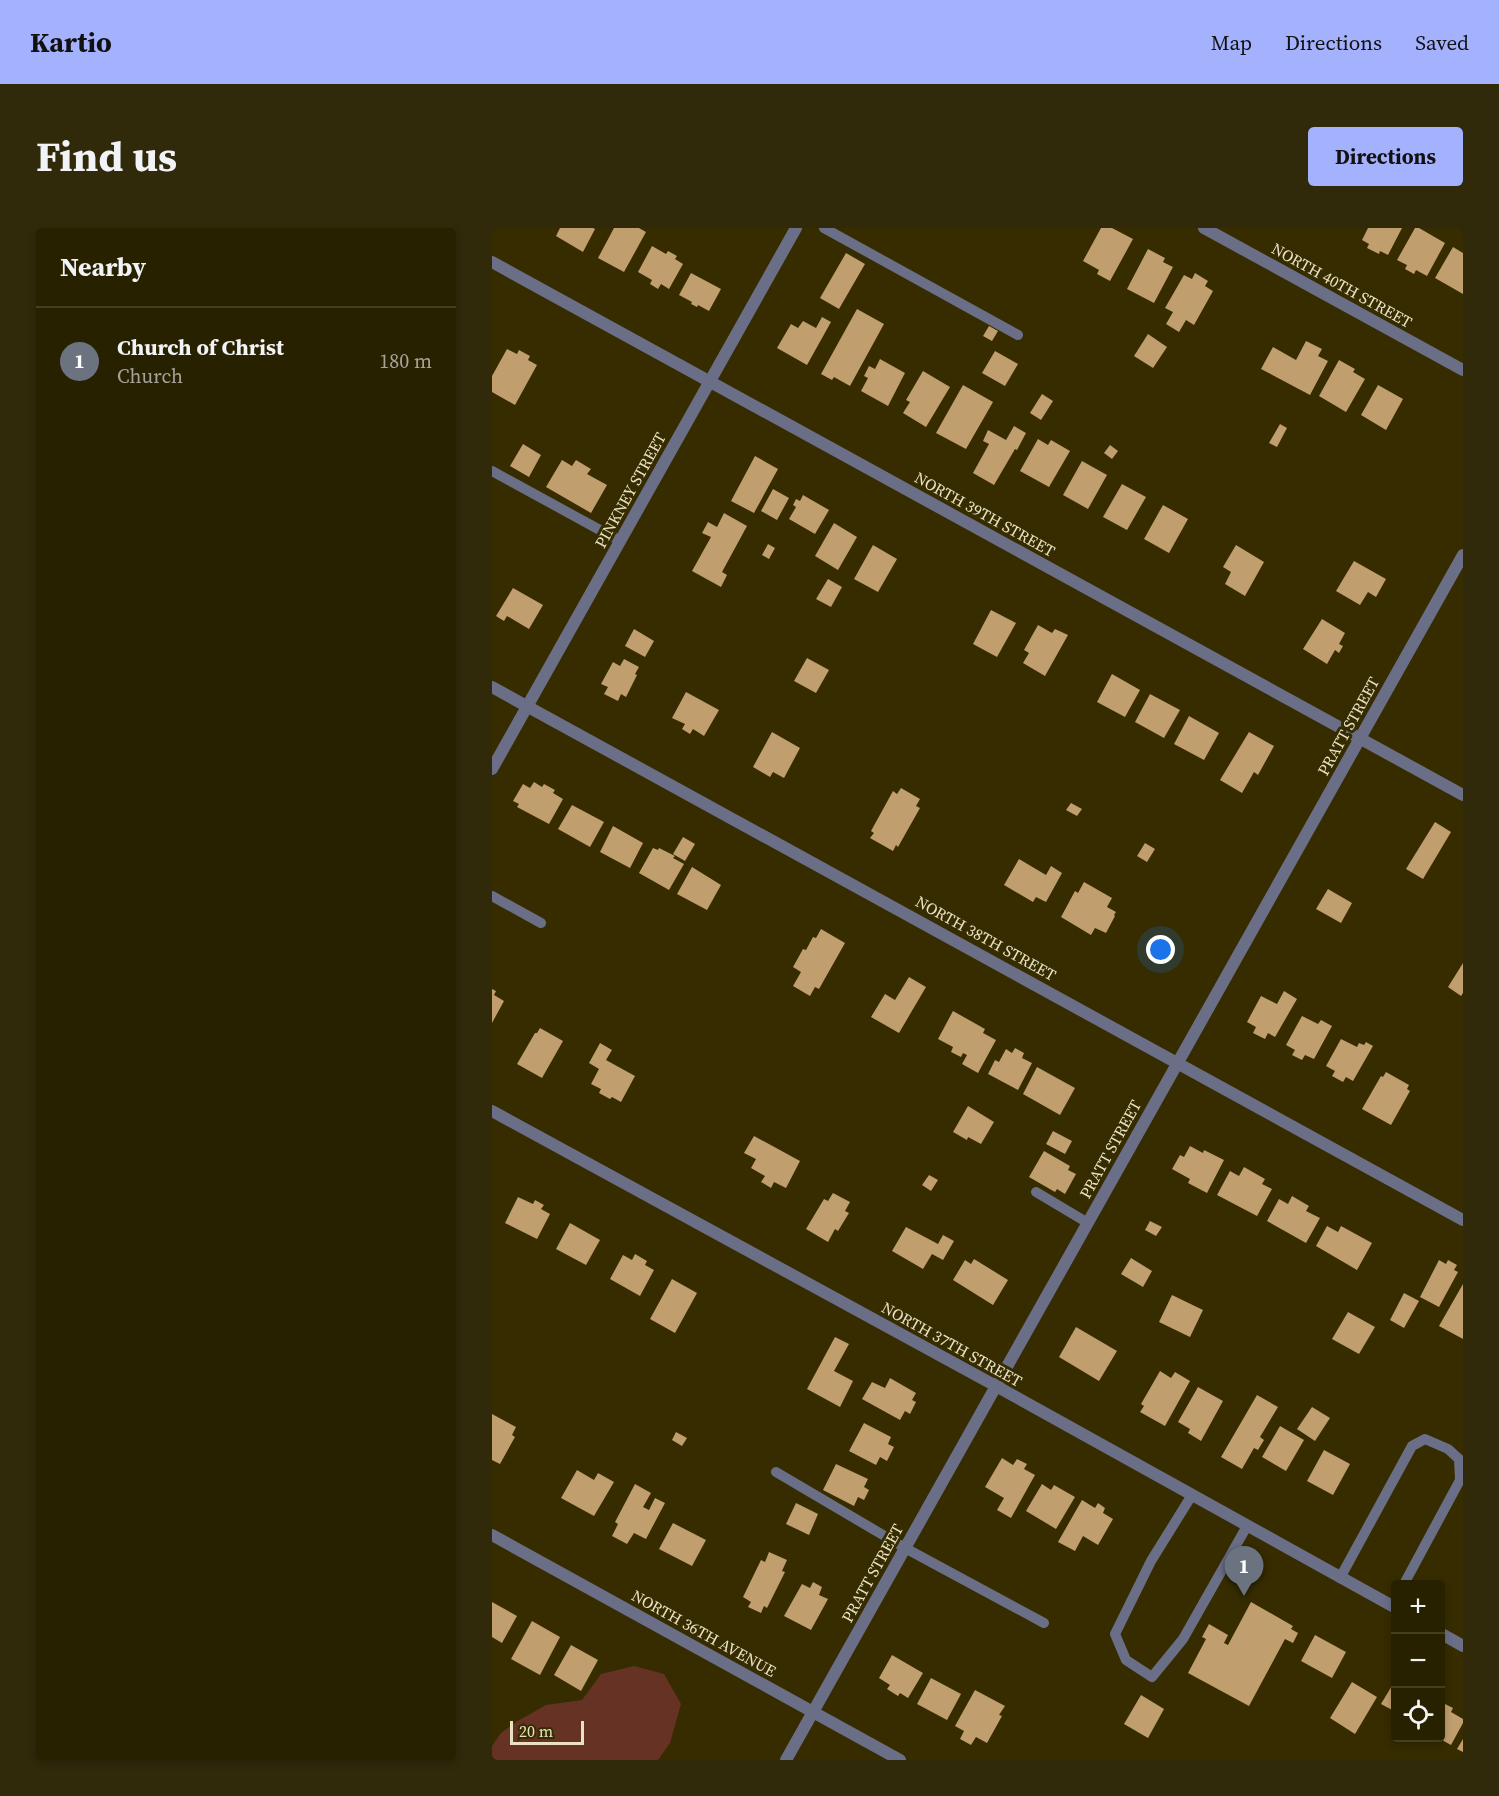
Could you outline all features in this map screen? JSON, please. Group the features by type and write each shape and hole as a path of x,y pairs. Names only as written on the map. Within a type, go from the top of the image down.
{"street":[{"name":"PINKNEY STREET","path":"492,769 796,228"},
{"name":"NORTH 40TH STREET","path":"1204,228 1463,370"},
{"name":"NORTH 39TH STREET","path":"492,262 1463,795"},
{"name":"PRATT STREET","path":"786,1760 1463,555"},
{"name":"NORTH 38TH STREET","path":"492,687 1463,1220"},
{"name":"NORTH 37TH STREET","path":"492,1111 996,1386 1340,1578 1391,1604"},
{"name":"NORTH 36TH AVENUE","path":"492,1535 900,1760"},
{"path":"1442,1634 1463,1646"}],"lane":[{"path":"824,228 1018,335"},
{"path":"492,471 620,541"},
{"path":"492,896 541,923"},
{"path":"1036,1192 1088,1223"},
{"path":"1340,1578 1412,1446 1425,1439 1449,1449 1459,1459 1460,1480 1406,1580"},
{"path":"776,1472 905,1548 1044,1623"},
{"path":"1192,1495 1151,1561 1115,1634 1126,1660 1152,1677 1183,1639 1247,1526"}],"shaded area":[{"path":"634,1666 664,1674 681,1704 670,1743 658,1760 492,1760 492,1746 501,1733 516,1722 546,1705 582,1700 601,1674"}],"building":[{"path":"560,228 595,229 583,252 556,236"},
{"path":"614,228 639,228 646,232 624,272 598,258"},
{"path":"1101,228 1112,228 1133,239 1110,281 1097,274 1099,270 1083,261"},
{"path":"1368,228 1402,228 1388,255 1380,251 1379,254 1367,248 1369,244 1362,240"},
{"path":"1415,228 1445,243 1427,276 1416,270 1414,274 1405,269 1407,265 1397,260"},
{"path":"652,246 666,254 668,251 677,256 675,259 683,264 669,289 661,284 658,289 650,284 652,280 638,272"},
{"path":"1453,247 1463,253 1463,294 1435,278"},
{"path":"1148,249 1165,258 1163,262 1173,267 1154,303 1127,289"},
{"path":"846,253 865,264 839,309 820,298"},
{"path":"691,273 721,289 709,311 691,304 692,302 679,295"},
{"path":"1195,273 1208,281 1205,286 1213,291 1194,325 1186,320 1179,332 1166,324 1173,312 1165,308 1184,275 1192,279"},
{"path":"857,309 884,324 850,386 834,377 832,380 821,374"},
{"path":"822,317 831,322 807,365 777,348 791,324 798,328 803,321 816,328"},
{"path":"989,326 998,331 992,341 983,336"},
{"path":"1148,334 1167,347 1153,368 1134,356"},
{"path":"1306,341 1322,349 1318,356 1328,361 1310,395 1261,369 1273,347 1296,360"},
{"path":"507,349 517,354 519,350 530,356 528,360 537,365 515,405 492,392 492,376"},
{"path":"995,351 1018,364 1005,386 982,373"},
{"path":"880,359 905,373 888,406 861,391 868,378 864,376 869,366 875,369"},
{"path":"1339,360 1355,369 1353,372 1365,379 1346,412 1319,396"},
{"path":"923,371 950,387 926,427 903,413 910,402 906,400"},
{"path":"963,385 993,402 966,449 936,433"},
{"path":"1378,385 1403,399 1386,430 1361,415"},
{"path":"1042,394 1053,401 1041,420 1030,413"},
{"path":"1280,424 1287,428 1277,447 1269,443"},
{"path":"1014,426 1026,433 994,485 973,473 989,444 983,441 988,430 1006,440"},
{"path":"1038,439 1048,445 1051,440 1070,451 1049,487 1020,471"},
{"path":"523,444 541,455 529,477 510,466"},
{"path":"1110,445 1118,451 1112,459 1104,453"},
{"path":"755,456 778,469 754,513 731,501"},
{"path":"562,460 572,466 576,460 591,469 587,474 607,485 591,513 546,487"},
{"path":"1082,461 1107,475 1088,509 1063,495"},
{"path":"1122,484 1146,497 1127,530 1103,517"},
{"path":"773,489 789,498 777,520 761,511"},
{"path":"803,495 829,510 815,534 789,519 796,507 793,505 796,499 800,501"},
{"path":"1163,505 1188,519 1169,553 1144,539"},
{"path":"724,513 747,526 722,572 727,575 721,587 692,571 711,537 702,533 708,522 717,527"},
{"path":"834,523 857,537 838,570 815,556"},
{"path":"768,544 775,548 769,559 762,555"},
{"path":"873,545 897,559 878,592 854,579"},
{"path":"1236,545 1264,562 1245,596 1225,584 1231,572 1223,567"},
{"path":"1354,561 1386,579 1376,597 1368,592 1360,605 1336,591"},
{"path":"828,579 842,587 831,607 816,599"},
{"path":"513,588 543,605 529,629 507,616 504,621 496,616"},
{"path":"991,610 1016,623 997,657 973,644"},
{"path":"1322,619 1345,633 1339,644 1343,646 1339,653 1335,650 1327,664 1303,649"},
{"path":"1038,625 1052,633 1055,629 1068,635 1045,676 1023,663 1029,653 1024,650"},
{"path":"634,629 654,641 645,657 625,646"},
{"path":"807,658 829,670 816,693 794,681"},
{"path":"624,659 639,667 626,697 621,694 618,701 604,694 608,687 601,684 613,662 620,666"},
{"path":"1112,674 1140,690 1125,717 1097,702"},
{"path":"686,692 719,710 704,736 693,729 690,734 682,729 685,724 672,718"},
{"path":"1150,694 1180,710 1164,738 1135,722"},
{"path":"1189,716 1219,733 1204,760 1174,744"},
{"path":"772,732 800,748 784,778 773,772 770,777 753,767"},
{"path":"1249,732 1274,746 1258,775 1254,772 1242,793 1220,780"},
{"path":"534,782 542,787 544,784 555,790 553,793 563,799 549,824 517,807 519,804 513,801 523,784 530,788"},
{"path":"901,788 920,799 916,806 920,808 898,847 896,845 893,851 870,838 874,833 871,831 893,791 897,794"},
{"path":"1071,803 1082,809 1077,816 1066,810"},
{"path":"572,805 604,822 590,847 558,829"},
{"path":"1435,822 1451,832 1423,879 1406,869"},
{"path":"613,826 643,843 630,868 600,852"},
{"path":"683,837 695,844 685,861 673,854"},
{"path":"1145,843 1155,849 1147,862 1137,856"},
{"path":"653,848 658,850 659,848 675,856 673,858 684,864 669,890 639,873"},
{"path":"1019,859 1046,875 1051,866 1062,873 1046,902 1036,897 1033,902 1004,885"},
{"path":"692,867 721,885 707,910 677,894"},
{"path":"1084,882 1112,898 1107,907 1116,912 1106,933 1095,928 1091,935 1061,917 1075,891 1078,893"},
{"path":"1328,889 1352,903 1341,923 1316,909"},
{"path":"821,929 845,943 819,989 815,987 810,996 793,986 801,972 793,967 803,949 806,950 813,937 816,938"},
{"path":"1463,963 1463,993 1461,996 1448,987"},
{"path":"909,977 926,987 899,1033 871,1017 885,994 895,1000"},
{"path":"492,989 496,991 494,995 504,1001 492,1023"},
{"path":"1284,991 1297,999 1275,1037 1268,1033 1265,1039 1253,1033 1256,1027 1247,1022 1261,996 1277,1004"},
{"path":"953,1011 985,1029 983,1033 996,1040 978,1073 962,1064 967,1055 963,1053 961,1057 951,1052 953,1047 938,1039"},
{"path":"1302,1016 1318,1024 1321,1020 1332,1026 1314,1059 1305,1055 1302,1060 1292,1055 1295,1050 1286,1045"},
{"path":"540,1028 563,1041 542,1078 517,1064"},
{"path":"1341,1039 1357,1047 1359,1043 1364,1045 1366,1042 1373,1046 1353,1081 1346,1077 1343,1082 1332,1076 1335,1071 1326,1066"},
{"path":"600,1043 612,1050 606,1060 635,1076 621,1102 599,1093 601,1089 591,1084 599,1069 589,1063"},
{"path":"1015,1048 1024,1053 1022,1058 1032,1063 1018,1090 988,1074 995,1060 999,1062 1006,1049 1012,1053"},
{"path":"1037,1067 1075,1088 1060,1115 1023,1094"},
{"path":"1386,1072 1409,1085 1407,1089 1410,1091 1391,1125 1362,1109 1381,1076 1383,1077"},
{"path":"968,1106 994,1122 981,1144 968,1137 967,1140 953,1132"},
{"path":"1053,1131 1072,1141 1065,1154 1046,1144"},
{"path":"754,1136 800,1161 786,1188 774,1182 771,1188 761,1182 765,1176 751,1168 756,1159 744,1153"},
{"path":"1190,1146 1224,1160 1207,1193 1188,1183 1190,1179 1172,1169 1180,1155 1184,1157"},
{"path":"1044,1151 1070,1166 1068,1170 1076,1174 1065,1194 1057,1189 1055,1192 1029,1177"},
{"path":"1244,1167 1265,1179 1262,1184 1272,1189 1257,1216 1217,1195 1230,1171 1239,1176"},
{"path":"929,1175 938,1180 931,1191 922,1185"},
{"path":"833,1193 850,1202 845,1211 849,1213 838,1231 835,1229 828,1242 806,1229 824,1199 828,1201"},
{"path":"1292,1196 1309,1206 1306,1211 1320,1218 1306,1243 1267,1221 1279,1199 1288,1204"},
{"path":"518,1197 533,1204 535,1200 544,1205 541,1209 550,1214 537,1239 505,1223"},
{"path":"1150,1221 1162,1227 1156,1236 1145,1230"},
{"path":"570,1223 600,1240 586,1265 556,1249"},
{"path":"1327,1226 1338,1232 1341,1226 1372,1243 1357,1270 1316,1246"},
{"path":"906,1227 938,1244 943,1235 954,1241 943,1260 932,1254 923,1269 892,1251"},
{"path":"635,1254 647,1261 645,1265 654,1270 640,1296 610,1279 623,1255 632,1260"},
{"path":"1131,1258 1152,1271 1143,1287 1121,1274"},
{"path":"974,1259 1008,1280 993,1305 953,1280 965,1260 971,1264"},
{"path":"1439,1260 1446,1264 1448,1260 1457,1265 1454,1270 1458,1272 1439,1307 1420,1297"},
{"path":"672,1279 697,1293 675,1333 650,1319"},
{"path":"1463,1284 1463,1339 1439,1326"},
{"path":"1404,1293 1419,1301 1404,1328 1390,1320"},
{"path":"1172,1295 1203,1310 1190,1337 1159,1322"},
{"path":"1348,1312 1375,1327 1359,1354 1332,1339"},
{"path":"1076,1327 1117,1351 1099,1381 1059,1357"},
{"path":"835,1337 849,1344 834,1371 853,1381 840,1407 807,1389"},
{"path":"1160,1371 1171,1378 1175,1372 1190,1381 1165,1426 1140,1412 1144,1406 1141,1404"},
{"path":"890,1378 916,1393 912,1400 916,1402 910,1414 905,1411 900,1420 862,1399 872,1382 885,1388"},
{"path":"1198,1387 1223,1401 1201,1441 1188,1433 1190,1429 1178,1422"},
{"path":"1257,1395 1278,1407 1260,1437 1264,1440 1258,1450 1254,1448 1242,1469 1221,1457"},
{"path":"1312,1407 1330,1418 1315,1441 1297,1429"},
{"path":"492,1414 516,1427 512,1435 515,1437 500,1464 492,1460"},
{"path":"864,1423 891,1437 888,1444 894,1447 887,1461 880,1457 876,1465 849,1451"},
{"path":"1280,1426 1304,1440 1286,1471 1262,1457"},
{"path":"676,1432 687,1438 682,1446 672,1440"},
{"path":"1324,1450 1350,1464 1333,1495 1307,1481"},
{"path":"1002,1458 1013,1465 1017,1459 1027,1464 1024,1469 1035,1475 1011,1518 997,1510 1004,1498 985,1487"},
{"path":"836,1464 868,1479 864,1487 869,1490 864,1500 858,1497 854,1506 823,1490"},
{"path":"577,1470 594,1480 598,1473 614,1482 594,1516 561,1498"},
{"path":"635,1484 651,1493 643,1507 649,1510 655,1498 665,1503 646,1539 634,1533 627,1544 612,1536 618,1524 615,1522"},
{"path":"1042,1484 1051,1490 1054,1485 1075,1497 1056,1529 1026,1511"},
{"path":"1082,1500 1095,1508 1098,1503 1105,1508 1103,1513 1113,1519 1098,1545 1083,1536 1075,1551 1058,1542"},
{"path":"796,1503 818,1514 809,1535 786,1524"},
{"path":"673,1523 706,1540 692,1566 659,1549"},
{"path":"769,1552 787,1560 782,1571 785,1572 767,1608 764,1606 761,1613 748,1607 751,1602 743,1597 761,1560 765,1562"},
{"path":"813,1582 822,1587 819,1595 828,1599 811,1630 784,1616 802,1584 810,1588"},
{"path":"492,1602 517,1616 502,1643 492,1637"},
{"path":"1251,1602 1293,1626 1291,1629 1298,1633 1293,1643 1285,1639 1249,1706 1188,1673 1206,1639 1202,1637 1209,1624 1228,1635 1224,1643 1228,1645"},
{"path":"532,1621 560,1637 540,1675 511,1659"},
{"path":"1315,1635 1346,1652 1332,1678 1301,1661"},
{"path":"571,1645 598,1660 581,1691 554,1675"},
{"path":"892,1655 923,1673 908,1698 900,1693 898,1696 887,1689 890,1685 879,1678"},
{"path":"931,1678 961,1694 947,1720 917,1704"},
{"path":"1352,1682 1377,1697 1355,1734 1330,1718"},
{"path":"1391,1687 1391,1709 1381,1704"},
{"path":"975,1690 1005,1706 987,1743 976,1737 971,1745 960,1739 964,1731 955,1726"},
{"path":"1141,1695 1164,1709 1148,1738 1124,1724"},
{"path":"1445,1704 1453,1708 1451,1712 1463,1719 1451,1745 1445,1742"},
{"path":"1463,1739 1463,1752 1457,1749"}],"place":[{"name":"Church of Christ","path":"1244,1596"}]}
